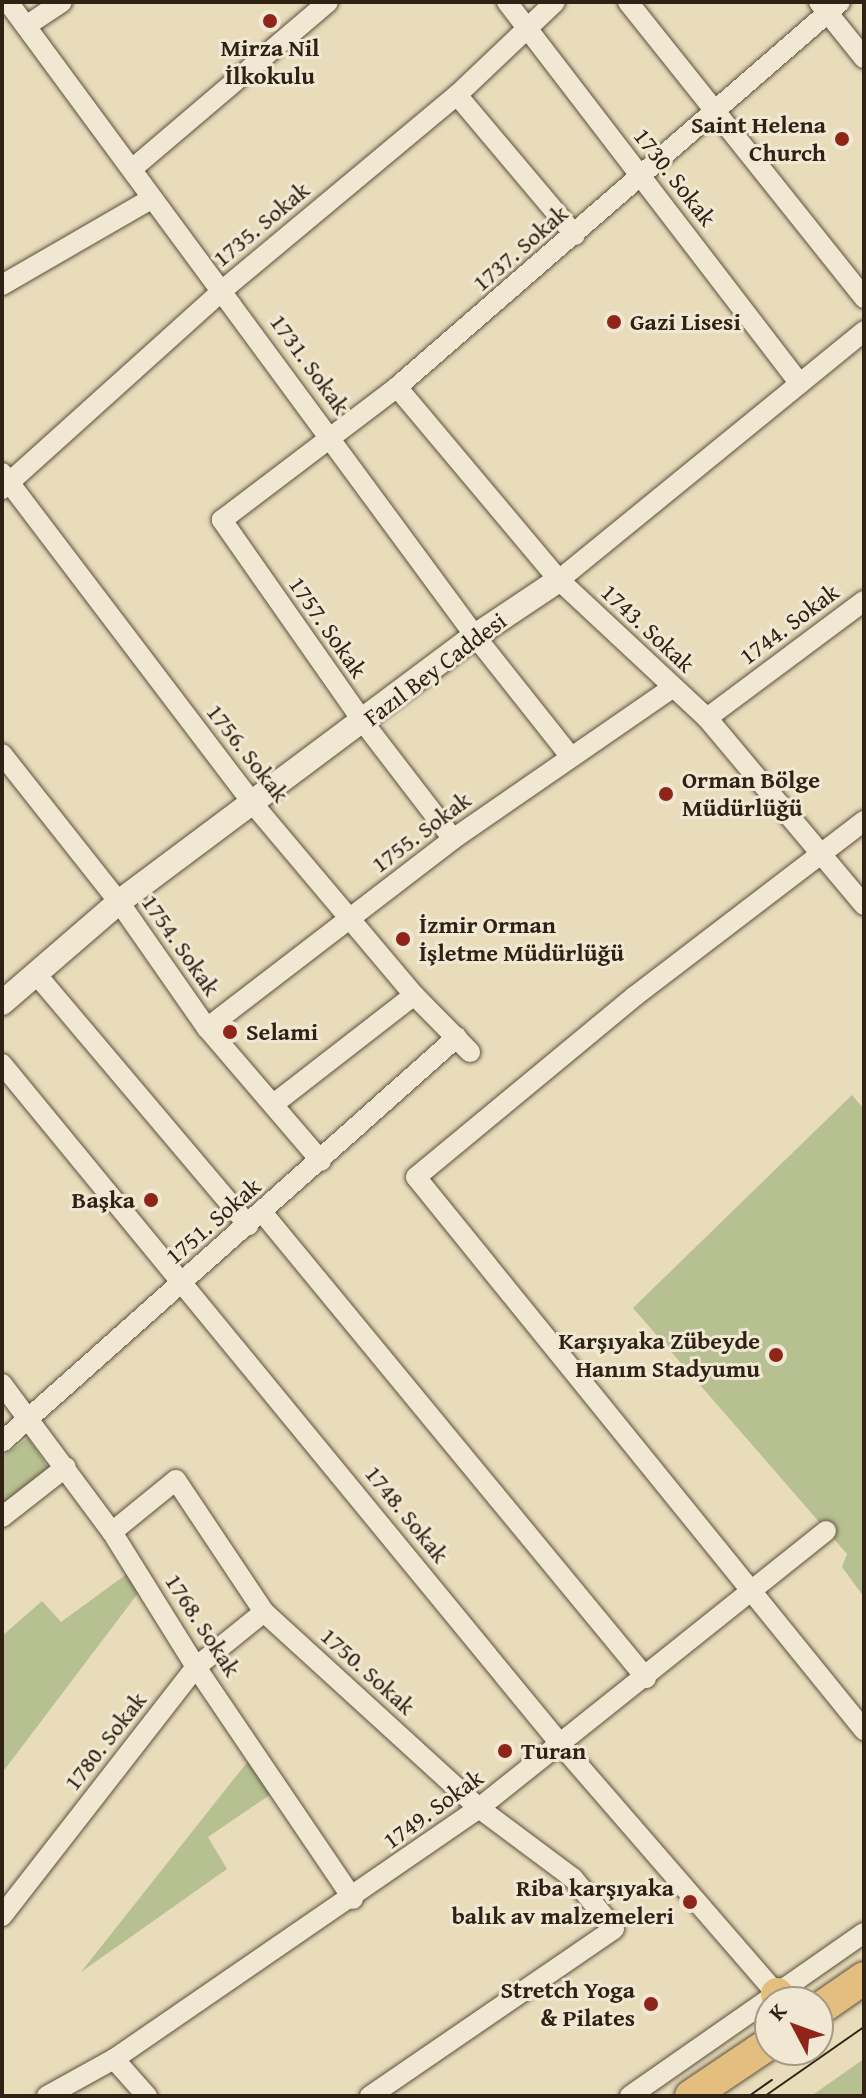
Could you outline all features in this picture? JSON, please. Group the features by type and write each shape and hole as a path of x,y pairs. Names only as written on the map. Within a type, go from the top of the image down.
{"main road":[{"path":"834,1999 864,1978"},
{"path":"834,2022 864,2002"},
{"path":"691,2096 754,2054"},
{"path":"722,2096 767,2066"}],"street":[{"name":"1731. Sokak","path":"8,2 151,199 224,289 475,636 570,756"},
{"path":"26,26 62,2"},
{"path":"132,169 328,2"},
{"name":"1730. Sokak","path":"507,2 800,384"},
{"name":"1735. Sokak","path":"4,482 224,289 457,95 555,2"},
{"path":"628,2 716,106 864,298"},
{"path":"829,5 864,58"},
{"name":"1737. Sokak","path":"222,520 397,387 642,177 829,5"},
{"path":"457,95 575,235"},
{"path":"2,285 151,199"},
{"name":"Fazıl Bey Caddesi","path":"2,1003 119,902 364,723 475,636 559,580 864,331"},
{"name":"1743. Sokak","path":"397,387 559,580 707,718 864,905"},
{"name":"1756. Sokak","path":"4,482 254,805 414,995 463,1044"},
{"name":"1757. Sokak","path":"222,520 364,723 453,839"},
{"name":"1744. Sokak","path":"707,718 864,601"},
{"name":"1755. Sokak","path":"207,1028 453,839 673,687"},
{"name":"1754. Sokak","path":"2,754 119,902 207,1028 275,1103 321,1161"},
{"path":"864,821 635,996 416,1177 864,1730"},
{"path":"36,974 255,1219 646,1678"},
{"path":"275,1103 414,995"},
{"name":"1751. Sokak","path":"2,1442 321,1161 463,1044"},
{"name":"1748. Sokak","path":"2,1064 184,1281 562,1746 770,1986"},
{"name":"1768. Sokak","path":"2,1384 31,1417 112,1532 196,1667 353,1899"},
{"path":"2,1517 66,1467"},
{"name":"1750. Sokak","path":"112,1532 176,1480 264,1612 479,1808 573,1878 614,1929 370,2096"},
{"name":"1749. Sokak","path":"47,2096 114,2059 353,1899 479,1808 562,1746 826,1531"},
{"name":"1780. Sokak","path":"2,1916 196,1667 264,1612"},
{"path":"796,1986 864,1933"},
{"path":"630,2096 754,2015"},
{"path":"114,2059 147,2096"}],"green space":[{"name":"Karşıyaka Zübeyde Hanım Stadyumu","path":"852,1095 864,1109 864,1597 842,1567 847,1554 633,1308"},
{"path":"28,1438 50,1470 2,1505 2,1457"},
{"path":"135,1568 145,1584 2,1773 2,1636 42,1601 61,1622"},
{"path":"256,1751 280,1788 208,1837 227,1869 81,1972"},
{"path":"864,2059 864,2096 811,2096"}],"tram line":[{"path":"765,2096 864,2027"},
{"path":"749,2096 772,2080"}],"place":[{"name":"Mirza Nil İlkokulu","path":"270,21"},
{"name":"Saint Helena Church","path":"842,139"},
{"name":"Gazi Lisesi","path":"614,322"},
{"name":"Orman Bölge Müdürlüğü","path":"666,794"},
{"name":"İzmir Orman İşletme Müdürlüğü","path":"403,939"},
{"name":"Selami","path":"230,1032"},
{"name":"Başka","path":"151,1200"},
{"name":"Karşıyaka Zübeyde Hanım Stadyumu","path":"776,1355"},
{"name":"Turan","path":"505,1751"},
{"name":"Riba karşıyaka balık av malzemeleri","path":"690,1902"},
{"name":"Stretch Yoga & Pilates","path":"651,2004"}]}
